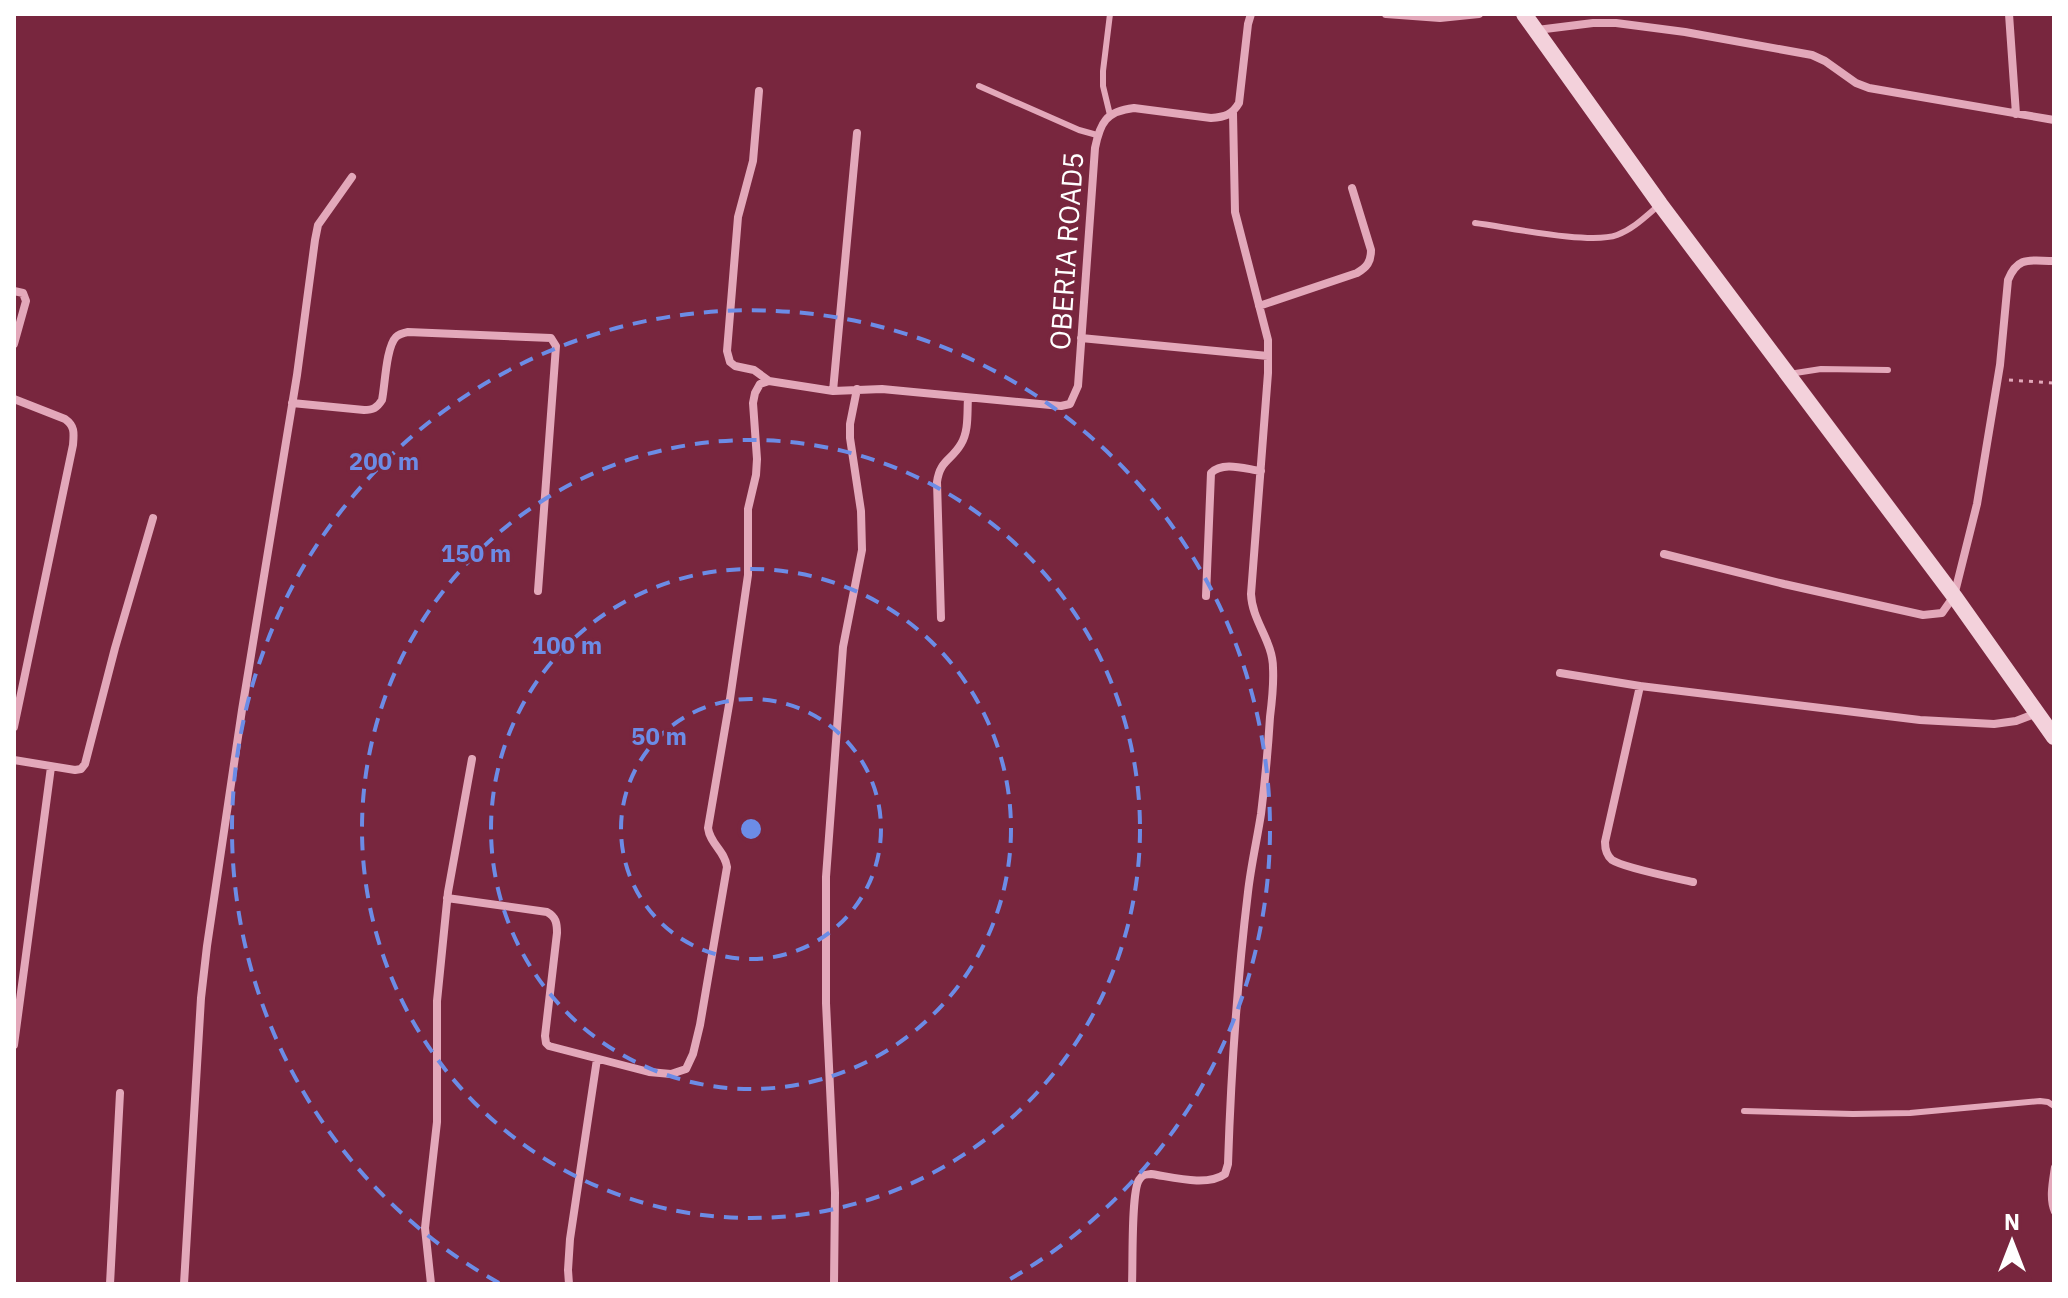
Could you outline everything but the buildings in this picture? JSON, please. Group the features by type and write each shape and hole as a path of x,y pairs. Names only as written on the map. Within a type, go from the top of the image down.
{"street":[{"path":"1132,1284 1138,1181 1151,1174 1217,1180 1225,1174 1228,1164 1231,1082 1248,892 1261,812 1273,656 1252,607 1268,340 1235,212 1233,113 1239,103 1251,14"},
{"path":"1386,14 1440,18 1479,14"},
{"path":"1524,14 1660,204 1954,596 2054,737"},
{"path":"2009,14 2016,114"},
{"path":"1537,30 1616,23 1754,44 1812,55 1869,88 2054,120"},
{"path":"759,91 751,173 738,217 727,351 730,362 735,366 754,370 769,381"},
{"path":"1110,115 1121,109 1134,108 1211,118 1222,118 1233,113"},
{"name":"OBERIA ROAD5","path":"968,398 1061,406 1070,404 1078,386 1097,135 1110,115"},
{"path":"833,391 857,133"},
{"path":"184,1284 201,998 242,710 318,225 352,177"},
{"path":"1259,306 1365,268 1371,260 1371,250 1352,188"},
{"path":"1664,554 1923,615 1942,613 1954,596 1979,495 1998,379 2008,280 2017,264 2054,261"},
{"path":"14,291 23,293 26,301 14,344"},
{"path":"292,403 364,410 378,407 393,339 408,332 551,338 556,346 538,591"},
{"path":"1081,338 1268,356"},
{"path":"447,898 553,915 557,921 557,933 546,1043 555,1049 649,1072 671,1074 686,1069 693,1054 727,867 726,860 709,836 708,828 748,575 748,509 757,459 753,403 760,384 769,381 833,391 905,391 968,398 965,436 943,464 937,482 941,618"},
{"path":"834,1284 835,1193 826,1003 826,877 843,647 862,550 861,511 850,438 857,389"},
{"path":"14,399 65,419 71,423 74,432 14,727"},
{"path":"1206,596 1211,473 1222,466 1261,471"},
{"path":"14,760 75,770 81,769 88,758 115,648 153,518"},
{"path":"1560,673 1640,686 1920,720 1994,724 2016,721 2037,713"},
{"path":"1640,686 1605,842 1606,852 1612,860 1624,865 1693,882"},
{"path":"431,1284 425,1228 437,1122 437,1001 447,898 472,759"},
{"path":"14,1045 51,767"},
{"path":"569,1284 570,1239 597,1059"},
{"path":"110,1284 120,1093"}],"lane":[{"path":"1110,14 1103,86 1110,115"},
{"path":"979,86 1097,135"},
{"path":"1475,223 1608,238 1635,226 1660,204"},
{"path":"1789,374 1821,369 1888,370"},
{"path":"1744,1111 1910,1113 2040,1101 2054,1106"},
{"path":"2054,1167 2051,1208 2054,1212"}],"path":[{"path":"1998,379 2054,383"}]}
